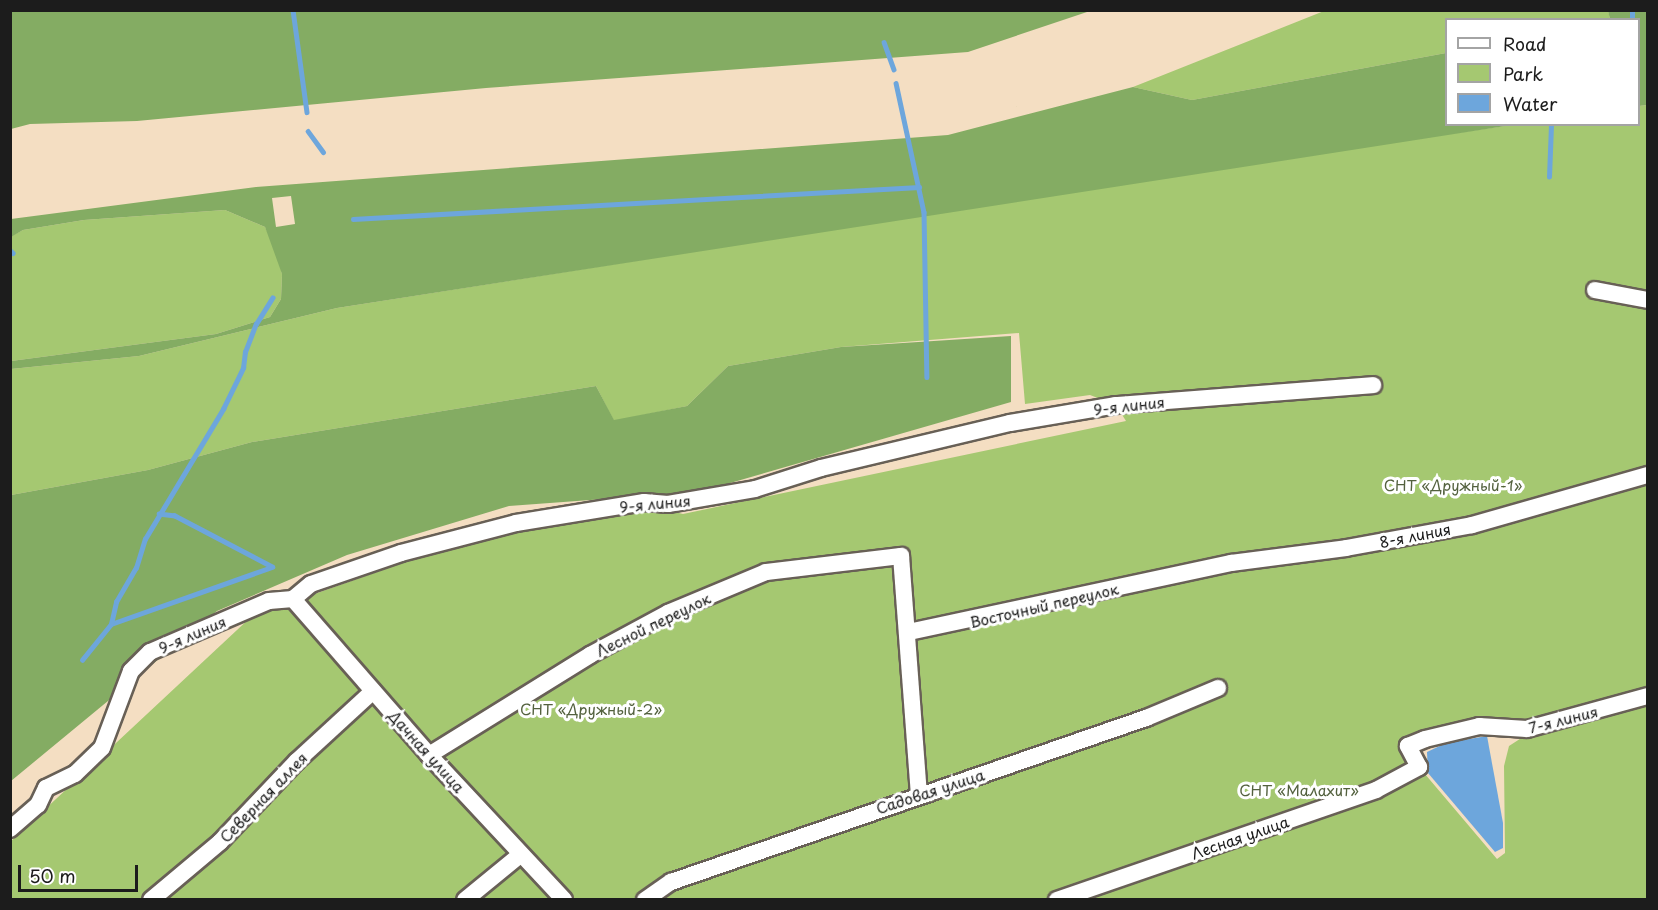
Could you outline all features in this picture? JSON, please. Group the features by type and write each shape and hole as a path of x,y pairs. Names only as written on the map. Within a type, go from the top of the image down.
{"street":[{"path":"1594,290 1647,300"},
{"name":"9-я линия","path":"10,829 38,805 46,788 75,774 102,748 131,671 150,652 269,601 293,599 311,584 474,533 644,502 668,504 755,489 831,465 1010,423 1116,405 1372,385"},
{"name":"8-я линия","path":"1178,575 1472,525 1647,475"},
{"name":"Лесной переулок","path":"429,755 590,655 668,613 766,572 901,556 909,633"},
{"name":"Восточный переулок","path":"909,633 1178,575"},
{"name":"Дачная улица","path":"293,599 429,755 564,900"},
{"path":"909,633 909,693 920,794"},
{"name":"Садовая улица","path":"645,900 671,882 920,794 1146,718 1218,688"},
{"name":"Северная аллея","path":"151,900 220,842 297,761 374,692"},
{"name":"7-я линия","path":"1419,767 1408,746 1479,726 1527,729 1647,696"},
{"name":"Лесная улица","path":"1057,900 1376,790 1419,767"},
{"path":"465,900 520,855"}],"green space":[{"path":"11,10 1090,11 968,52 486,88 137,121 30,124 11,129"},
{"path":"1608,10 1610,18 1445,18 1445,53 1192,100 1133,87 1324,11"},
{"path":"1608,11 1647,11 1647,105 1640,106 1640,18 1610,18"},
{"path":"1445,53 1445,126 1506,126 337,308 139,356 11,369 11,361 216,334 270,317 281,299 282,274 265,227 225,210 84,220 23,230 11,237 11,219 256,187 948,135 1133,87 1192,100","holes":["291,196 295,224 276,227 272,198"]},
{"path":"1647,105 1647,899 11,899 11,841 252,616 445,548 462,533 641,504 683,514 1126,421 1116,405 1090,395 1025,404 1019,333 841,347 728,366 687,406 614,421 596,386 252,442 148,470 11,495 11,369 139,356 337,308 1317,153 1505,126 1640,126 1640,106","holes":["1479,726 1529,733 1509,746 1504,766 1505,853 1497,859 1419,767 1408,746"]},
{"path":"225,210 265,227 277,251 282,274 281,299 270,317 216,334 11,361 10,237 23,230 84,220"},
{"path":"1011,336 1011,402 699,492 509,506 347,555 217,611 11,781 11,495 148,470 252,442 596,386 614,420 687,406 728,366 841,347"}],"water":[{"path":"1487,736 1503,823 1503,848 1495,852 1428,773 1427,752 1446,743"}],"waterway":[{"path":"293,10 307,112"},
{"path":"1632,10 1632,18"},
{"path":"884,42 894,69"},
{"path":"896,83 924,212 927,377"},
{"path":"1549,177 1551,126"},
{"path":"308,131 323,152"},
{"path":"353,219 919,187"},
{"path":"10,250 13,253"},
{"path":"82,660 111,624 116,602 136,568 145,539 223,409 243,368 245,352 256,324 272,298"},
{"path":"111,624 272,567 175,516 159,514"}],"park label":[{"name":"СНТ «Дружный-1»","path":"1453,485"},
{"name":"СНТ «Дружный-2»","path":"591,709"},
{"name":"СНТ «Малахит»","path":"1299,790"}]}
